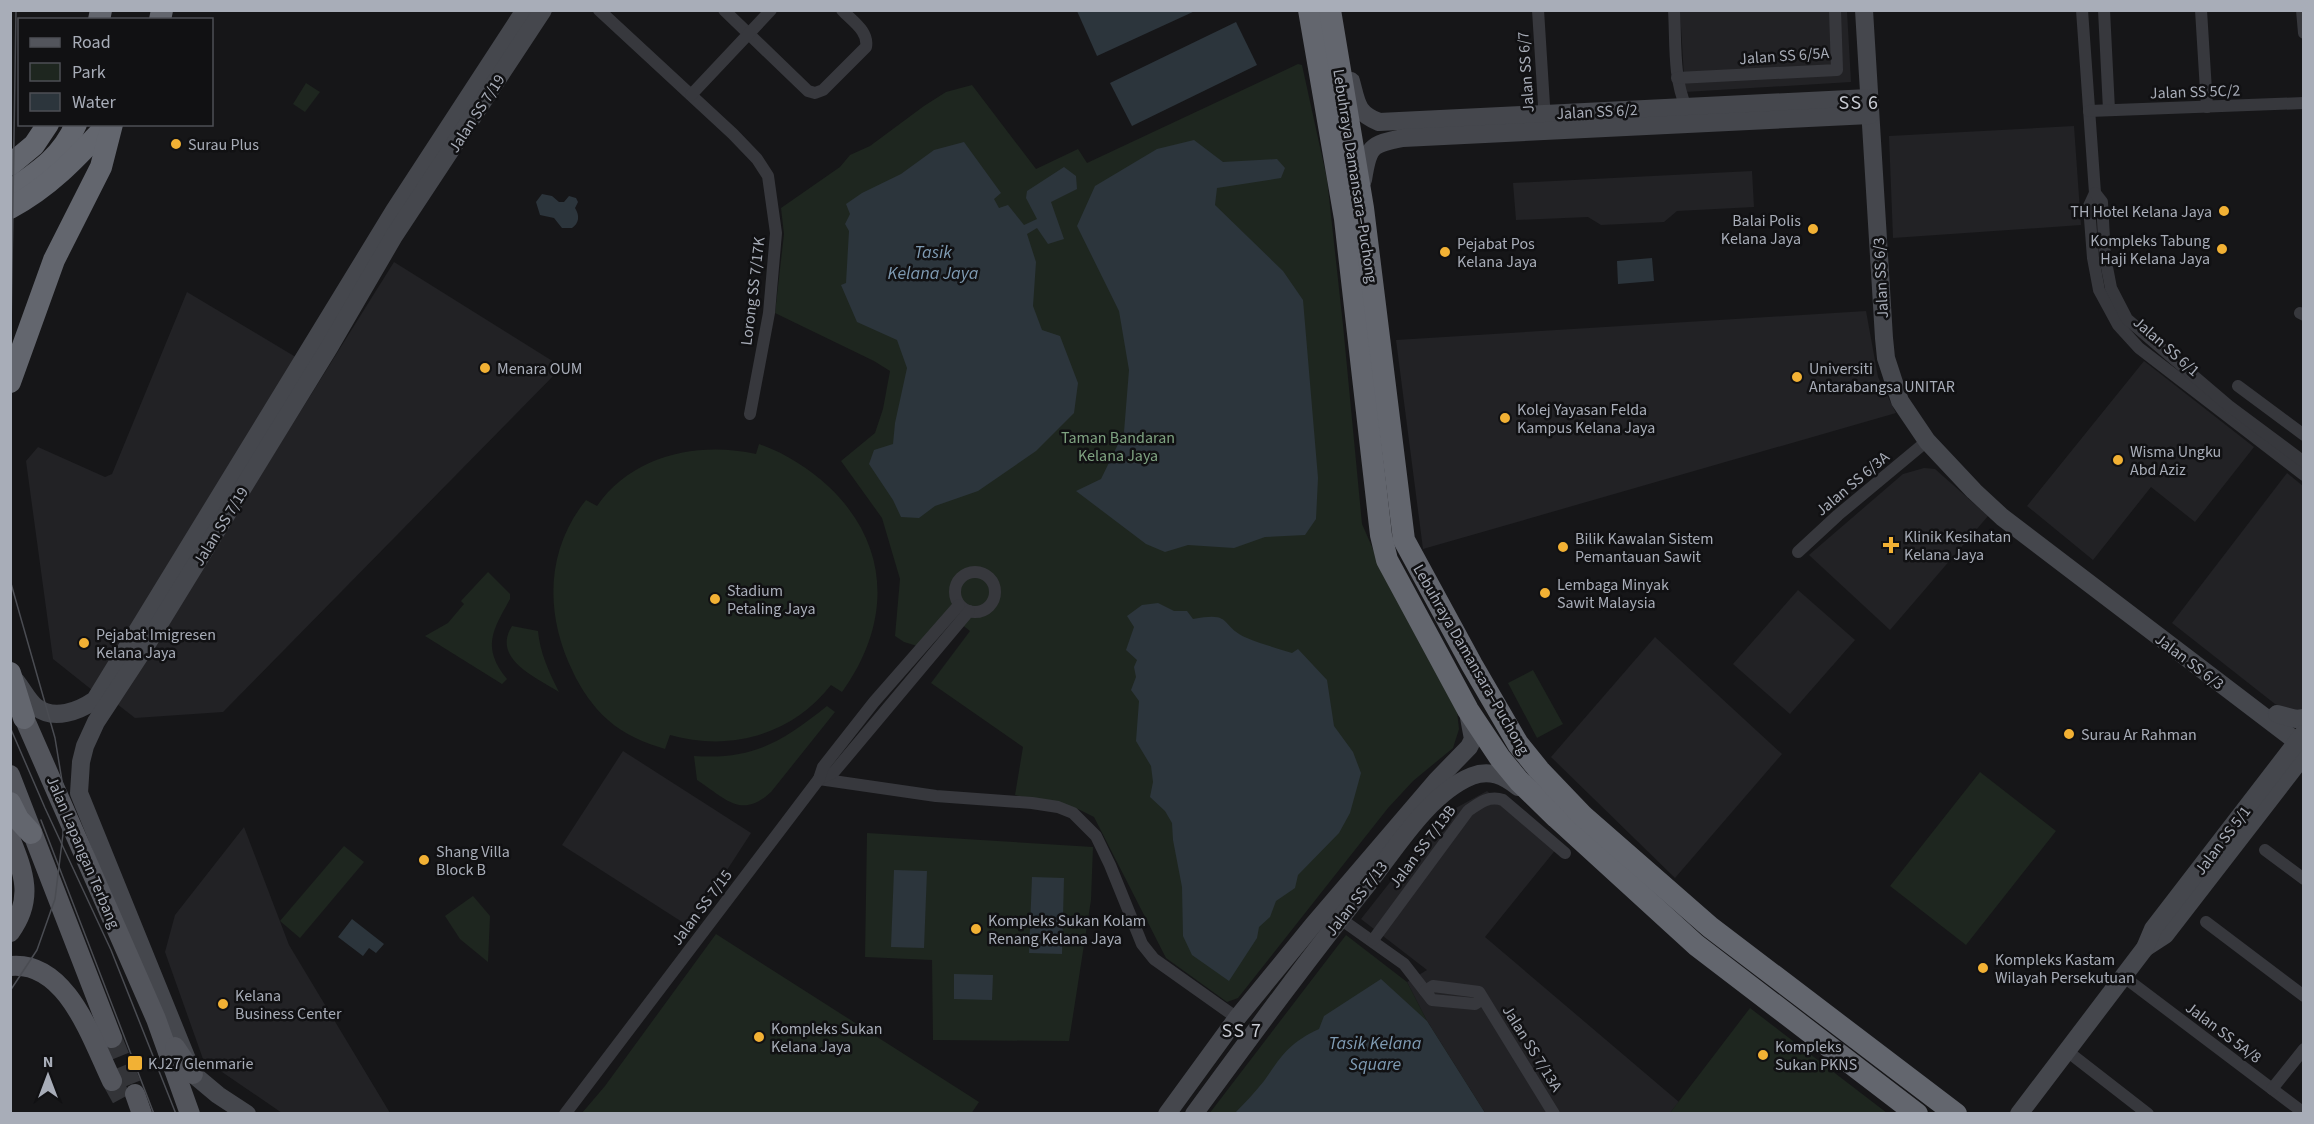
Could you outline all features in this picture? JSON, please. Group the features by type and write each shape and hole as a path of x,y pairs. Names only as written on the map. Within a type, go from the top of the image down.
{"highway":[{"name":"Lebuhraya Damansara–Puchong","path":"1309,10 1344,219 1381,535 1387,560 1468,710 1500,758 1557,818 1696,945 1917,1113"},
{"name":"Lebuhraya Damansara–Puchong","path":"1330,10 1363,208 1404,540 1472,664 1518,744 1539,770 1583,816 1710,927 1956,1113"},
{"path":"1340,10 1364,180 1366,198 1363,208"},
{"path":"10,165 34,145 47,126"},
{"path":"10,191 44,168 69,142 75,126"},
{"path":"10,208 29,198 66,170 108,126"},
{"path":"10,382 54,260 101,167 110,126"},
{"path":"11,674 24,717"},
{"path":"10,803 18,819 21,836"}],"main road":[{"name":"Jalan Lapangan Terbang","path":"10,685 156,1019"},
{"path":"10,775 21,836 21,866 26,892 25,904 10,932"},
{"path":"21,836 112,1038"},
{"path":"10,966 33,967 45,972 58,983 83,1020 112,1081"},
{"path":"156,1019 193,1074"},
{"path":"156,1019 190,1113"},
{"path":"129,1102 142,1113"}],"street":[{"name":"Jalan SS 7/19","path":"11,674 35,706 46,712 61,713 80,710 95,700 394,211 525,10"},
{"name":"Jalan SS 7/19","path":"193,1074 79,793 81,762 86,746 96,722 142,652 330,346 394,236 543,10"},
{"name":"Lorong SS 7/17K","path":"599,10 757,159 768,176 776,233 769,313 750,414"},
{"path":"724,10 808,91 815,93 823,90 866,47 868,39 864,32 842,10"},
{"path":"691,95 771,10"},
{"name":"Jalan SS 6/7","path":"1538,10 1545,122"},
{"path":"1674,10 1677,78 1679,91 1686,107"},
{"name":"Jalan SS 6/5A","path":"1677,78 1837,70 1835,10"},
{"name":"Jalan SS 6/3","path":"1864,10 1886,358 1900,401 1927,441 1974,492 1993,507 2008,510 2302,742"},
{"name":"Jalan SS 6/1","path":"2082,10 2095,194 2089,206 2098,290 2118,325 2139,348 2304,475"},
{"path":"2104,10 2109,110"},
{"path":"2201,10 2207,107"},
{"path":"2302,10 2304,33"},
{"name":"Jalan SS 6/2","path":"1351,81 1359,111 1379,122 1545,122 1869,107"},
{"name":"Jalan SS 5C/2","path":"2089,111 2304,103"},
{"name":"Jalan SS 6/2","path":"1364,180 1366,157 1370,149 1386,141 1403,138 1686,107 1869,107"},
{"name":"Jalan SS 6/1","path":"2095,194 2102,202 2105,257 2111,288 2127,319 2229,406 2304,462"},
{"path":"2238,386 2304,435"},
{"name":"Jalan SS 6/3A","path":"1798,552 1838,515 1927,441"},
{"path":"819,779 834,772 879,706 943,621 964,608 879,706"},
{"name":"Jalan SS 7/15","path":"565,1113 819,779 823,767 861,719 879,706"},
{"name":"Jalan SS 7/13","path":"1194,1113 1333,914 1436,781 1469,747 1473,739 1468,710"},
{"path":"2282,761 2286,744 2275,719 2304,718"},
{"name":"Jalan SS 5/1","path":"2020,1113 2145,948 2153,929 2282,761 2302,742"},
{"name":"Jalan SS 5/1","path":"2145,948 2165,935 2302,742"},
{"name":"Jalan SS 7/13","path":"1167,1113 1237,1018 1419,818 1445,794 1469,777 1484,774 1500,775 1557,818"},
{"path":"819,779 936,796 1032,803 1058,807 1073,813 1096,836 1142,944 1154,959 1237,1018"},
{"name":"Jalan SS 7/13B","path":"1373,940 1468,811 1488,799 1503,800 1565,853"},
{"path":"2265,850 2304,879"},
{"name":"Jalan SS 7/13A","path":"1333,914 1404,964 1432,1000 1475,1004 1483,999 1554,1113"},
{"path":"2206,922 2304,996"},
{"name":"Jalan SS 5A/8","path":"2124,977 2304,1113"},
{"path":"2272,1089 2304,1049"},
{"path":"2067,1051 2148,1113"},
{"path":"193,1074 218,1095 247,1113"}],"shaded area":[{"path":"1680,11 1847,11 1851,82 1685,92"},
{"path":"2074,126 2081,225 1893,238 1889,136"},
{"path":"1752,171 1754,207 1677,211 1664,222 1601,225 1588,217 1516,220 1513,183"},
{"path":"394,262 562,367 223,712 135,718 117,704"},
{"path":"187,292 299,359 92,690 53,659 26,461 38,447 105,477 112,474"},
{"path":"1866,311 1878,377 1896,413 1423,549 1396,340"},
{"path":"2144,361 2254,447 2195,522 2151,487 2093,560 2027,506"},
{"name":"Klinik Kesihatan Kelana Jaya","path":"1924,468 1935,469 1988,516 1890,630 1809,555 1903,474"},
{"path":"2287,473 2303,486 2303,709 2301,710 2291,710 2275,704 2172,623"},
{"path":"1798,590 1855,640 1790,714 1733,664"},
{"path":"1655,637 1782,754 1675,878 1551,757"},
{"path":"623,751 751,833 690,927 562,845"},
{"path":"1487,791 1557,848 1485,937 1679,1102 1670,1113 1485,1113 1427,1021 1407,982 1427,970 1361,919 1443,815"},
{"path":"244,827 289,945 390,1113 282,1113 203,1059 165,952 175,915"}],"green space":[{"name":"Taman Bandaran Kelana Jaya","path":"1298,64 1302,65 1327,179 1362,524 1386,579 1457,711 1459,729 1453,748 1413,781 1388,808 1238,998 1227,1002 1166,958 1094,817 1078,809 1015,795 1023,747 931,683 970,631 947,613 917,646 895,636 900,579 882,518 841,461 875,433 883,409 890,371 775,313 784,234 781,208 840,167 850,155 870,146 946,92 972,85 1036,169 1078,149 1087,163"},
{"path":"306,83 320,92 305,112 293,104"},
{"name":"Stadium Petaling Jaya","path":"759,444 787,456 820,479 849,509 864,534 873,560 877,586 876,613 869,640 858,666 842,692 831,685 798,716 779,727 737,740 693,740 670,735 665,749 657,747 627,734 608,720 588,698 573,672 557,628 554,606 556,562 563,540 586,500 597,506 629,475 648,464 690,451 734,450 756,454"},
{"path":"488,572 510,594 510,599 492,639 494,657 507,679 502,684 425,636 448,623 464,604 461,601"},
{"path":"512,626 538,631 548,670 559,692 529,674 512,658 507,648 507,638"},
{"path":"1533,670 1563,724 1537,738 1508,683"},
{"path":"827,706 835,712 771,792 760,800 742,805 733,803 697,780 694,756 733,755 766,746 796,730"},
{"path":"1980,772 2056,831 1966,945 1890,886"},
{"name":"Kompleks Sukan Kolam Renang Kelana Jaya","path":"867,833 1093,847 1091,900 1069,1041 933,1040 932,960 865,957"},
{"path":"344,846 364,862 300,938 280,921"},
{"path":"473,896 490,916 488,962 460,939 445,916"},
{"name":"Kompleks Sukan Kelana Jaya","path":"716,934 979,1102 971,1114 582,1113 605,1086"},
{"name":"Tasik Kelana Square","path":"1346,935 1407,982 1427,1021 1485,1113 1209,1114"},
{"name":"Kompleks Sukan PKNS","path":"1750,1008 1887,1113 1670,1113"}],"water":[{"path":"1077,10 1195,11 1097,56"},
{"path":"1236,22 1257,65 1132,126 1110,83"},
{"path":"1194,140 1223,162 1277,159 1285,168 1281,178 1217,188 1215,205 1283,271 1303,300 1318,478 1316,519 1305,535 1265,537 1234,548 1188,545 1165,552 1146,544 1076,491 1101,479 1124,432 1129,370 1119,311 1077,226 1095,186 1157,149"},
{"name":"Tasik Kelana Jaya","path":"964,142 1001,193 994,199 999,208 1008,205 1024,225 1037,219 1026,198 1027,191 1064,167 1076,176 1077,189 1051,202 1064,239 1048,244 1037,228 1027,234 1036,262 1033,306 1042,330 1060,336 1078,383 1074,413 1036,451 978,491 935,506 919,518 901,517 893,500 869,464 874,450 893,444 895,423 907,368 897,340 857,322 841,285 846,283 849,231 845,224 850,214 846,204 862,193 901,174 934,150"},
{"path":"542,194 552,196 559,202 564,202 569,196 576,198 578,202 575,208 578,219 572,228 562,228 554,218 540,215 536,202"},
{"path":"1652,258 1654,281 1618,284 1617,261"},
{"path":"1158,603 1174,611 1187,611 1193,619 1220,618 1238,633 1263,644 1292,653 1298,649 1327,680 1334,726 1353,752 1361,773 1350,813 1339,833 1298,875 1295,888 1276,901 1270,917 1259,927 1257,938 1229,981 1192,955 1183,936 1182,887 1172,823 1165,811 1150,797 1153,782 1151,766 1136,741 1139,701 1131,690 1136,677 1134,667 1137,660 1126,650 1134,627 1127,616 1142,605"},
{"path":"894,870 927,871 924,948 891,947"},
{"path":"1032,877 1064,878 1062,954 1029,953"},
{"path":"352,919 384,944 376,953 369,948 363,956 338,937"},
{"path":"954,974 993,975 992,1000 954,999"},
{"name":"Tasik Kelana Square","path":"1381,979 1427,1021 1485,1113 1235,1113 1261,1085 1287,1050 1300,1039 1319,1029 1324,1016"}],"tunnel":[{"path":"112,1038 135,1094"},
{"path":"112,1081 122,1099"}],"tram line":[{"path":"10,396 16,10"},
{"path":"10,580 55,738 63,787 63,834 55,899 37,950 10,991"},
{"path":"10,727 111,950 176,1114"},
{"path":"41,820 154,1114"}],"place":[{"name":"Surau Plus","path":"176,144"},
{"name":"TH Hotel Kelana Jaya","path":"2224,211"},
{"name":"Balai Polis Kelana Jaya","path":"1813,229"},
{"name":"Kompleks Tabung Haji Kelana Jaya","path":"2222,249"},
{"name":"Pejabat Pos Kelana Jaya","path":"1445,252"},
{"name":"Menara OUM","path":"485,368"},
{"name":"Universiti Antarabangsa UNITAR","path":"1797,377"},
{"name":"Kolej Yayasan Felda Kampus Kelana Jaya","path":"1505,418"},
{"name":"Wisma Ungku Abd Aziz","path":"2118,460"},
{"name":"Klinik Kesihatan Kelana Jaya","path":"1891,545"},
{"name":"Bilik Kawalan Sistem Pemantauan Sawit","path":"1563,547"},
{"name":"Lembaga Minyak Sawit Malaysia","path":"1545,593"},
{"name":"Stadium Petaling Jaya","path":"715,599"},
{"name":"Pejabat Imigresen Kelana Jaya","path":"84,643"},
{"name":"Surau Ar Rahman","path":"2069,734"},
{"name":"Shang Villa Block B","path":"424,860"},
{"name":"Kompleks Sukan Kolam Renang Kelana Jaya","path":"976,929"},
{"name":"Kompleks Kastam Wilayah Persekutuan","path":"1983,968"},
{"name":"Kelana Business Center","path":"223,1004"},
{"name":"Kompleks Sukan Kelana Jaya","path":"759,1037"},
{"name":"Kompleks Sukan PKNS","path":"1763,1055"},
{"name":"KJ27 Glenmarie","path":"135,1063"}],"district":[{"name":"SS 6","path":"1859,102"},
{"name":"SS 7","path":"1242,1030"}]}
